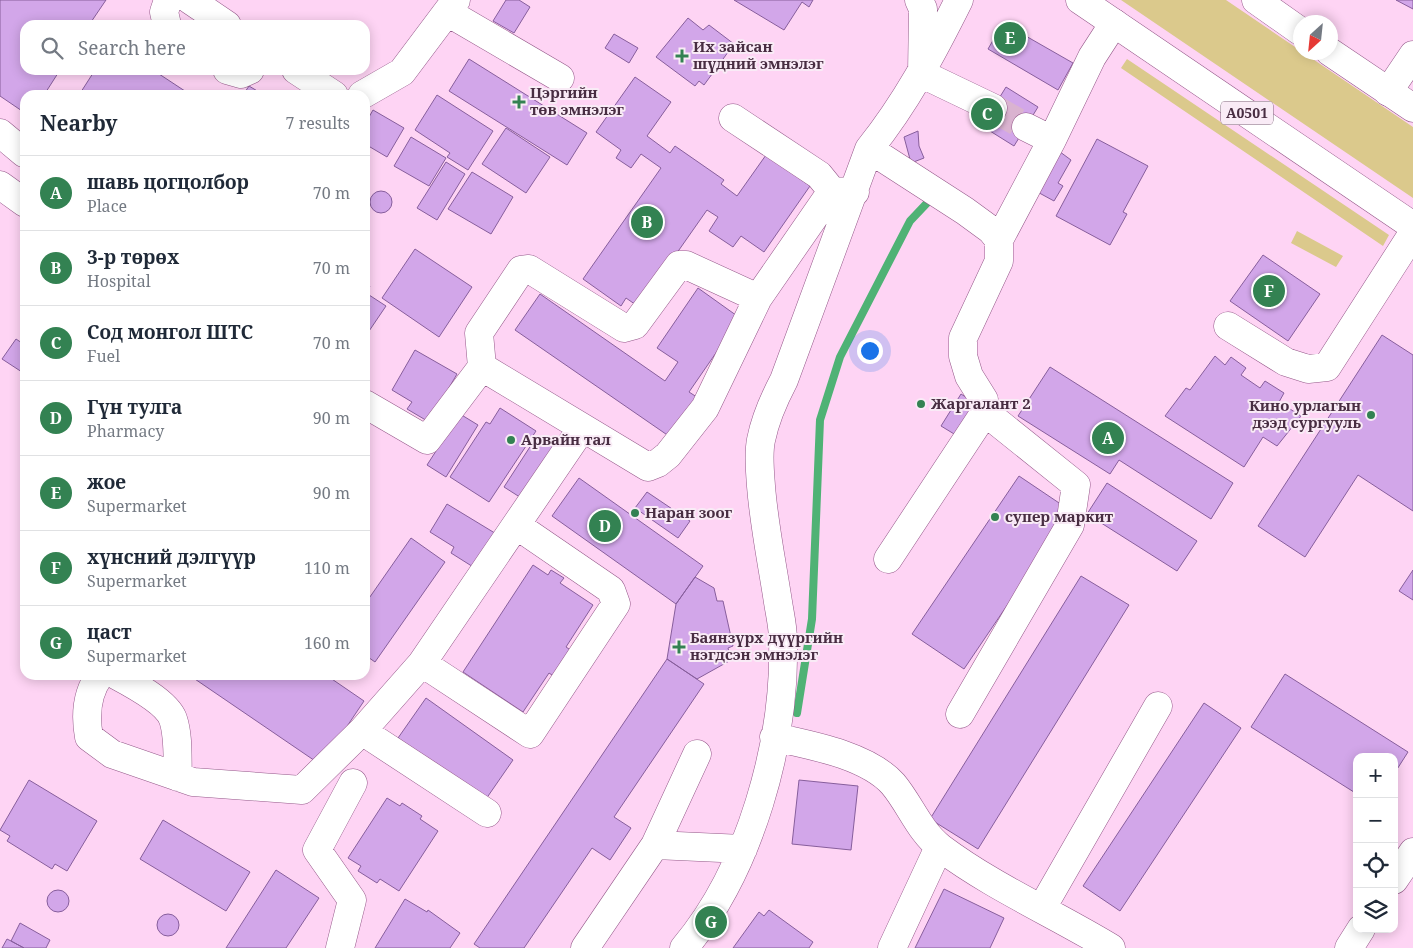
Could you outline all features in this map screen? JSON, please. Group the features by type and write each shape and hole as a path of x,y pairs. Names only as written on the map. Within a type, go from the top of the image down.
{"main road":[{"path":"166,20 164,12 168,0"},
{"path":"190,0 220,20"},
{"path":"919,0 923,9 922,74"},
{"path":"482,367 648,467 658,463 668,455 704,408 758,298 843,191 869,149 922,74 959,0"},
{"name":"A0501","path":"1080,0 1413,226"},
{"path":"1256,0 1293,26"},
{"path":"370,90 402,72 451,6 560,78"},
{"path":"888,559 985,412 984,400 970,376 963,356 963,338 999,261 999,240 1052,140 1092,57 1114,23"},
{"path":"1388,92 1413,55"},
{"path":"1338,58 1413,108"},
{"path":"922,74 993,108"},
{"path":"304,75 326,90"},
{"path":"733,118 843,191"},
{"path":"1026,127 1052,140"},
{"path":"0,133 20,150"},
{"path":"869,149 965,210 991,230 999,240"},
{"path":"0,186 20,200"},
{"path":"684,948 707,921 743,850 761,799 774,737 781,688 783,639 763,512 760,442 774,400 784,380 843,191"},
{"path":"1228,326 1286,362 1308,369 1327,367 1413,233"},
{"path":"370,407 427,440 482,367 479,333 521,270 529,269 624,328 635,326 678,265 686,265 758,298"},
{"path":"960,714 1070,525 1076,485 985,412"},
{"path":"96,680 93,685 85,716 89,737 112,754 193,782 302,790 362,731 422,663 582,428"},
{"path":"422,663 530,734 616,604 611,590 516,525"},
{"path":"125,680 146,691 172,718 177,750 178,777"},
{"path":"1042,908 1158,706"},
{"path":"362,731 487,813"},
{"path":"774,737 827,749 872,768 892,784 919,824 939,847 982,874 1111,948"},
{"path":"585,948 655,845 697,754"},
{"path":"340,948 352,900 317,850 352,783"},
{"path":"655,845 743,850"},
{"path":"892,948 939,847"},
{"path":"1398,874 1413,852"},
{"path":"1349,948 1358,933"}],"shaded area":[{"path":"1121,0 1226,0 1293,46 1293,60 1314,60 1413,127 1413,198"},
{"path":"1127,59 1389,235 1383,246 1121,68"},
{"path":"1297,231 1343,256 1336,267 1291,243"}],"building":[{"path":"0,0 106,0 92,20 20,20 20,75 57,75 47,90 20,90 20,110 0,96"},
{"path":"506,0 519,0 530,7 514,33 493,21"},
{"path":"734,0 813,0 809,7 802,2 784,30"},
{"path":"1396,0 1413,0 1413,9"},
{"path":"688,18 703,30 709,25 734,44 704,85 699,81 695,86 656,57"},
{"path":"1003,23 1073,63 1058,90 988,49"},
{"path":"614,34 638,48 629,63 605,48"},
{"path":"469,59 587,133 567,165 449,91"},
{"path":"92,75 161,75 183,90 82,90"},
{"path":"635,77 671,102 647,136 670,153 675,146 724,180 721,184 737,196 766,155 810,186 764,252 741,236 733,247 709,231 718,217 707,210 639,307 626,298 621,306 583,279 661,168 641,154 631,168 616,158 621,150 596,132"},
{"path":"249,86 256,90 246,90"},
{"path":"1006,87 1038,107 1014,146 982,126"},
{"path":"437,95 493,131 468,170 447,157 450,153 415,130"},
{"path":"373,110 404,128 387,157 370,147 370,115"},
{"path":"506,128 550,157 526,193 482,164"},
{"path":"918,131 919,146 924,158 911,163 904,137"},
{"path":"411,137 446,158 429,186 394,166"},
{"path":"1097,139 1148,166 1123,212 1127,214 1110,245 1056,216"},
{"path":"1052,146 1071,160 1058,183 1063,186 1054,201 1032,189"},
{"path":"446,162 465,174 437,220 417,208"},
{"path":"472,172 513,197 491,234 448,209"},
{"path":"381,191 389,194 392,202 389,210 381,213 373,210 370,202 373,194"},
{"path":"415,249 472,287 439,337 382,298"},
{"path":"1263,255 1320,294 1288,341 1230,301"},
{"path":"698,288 740,318 689,392 703,401 676,441 515,330 540,294 665,381 678,362 657,348"},
{"path":"370,296 386,306 370,330"},
{"name":"Кино урлагын дээд сургууль","path":"1382,335 1413,355 1413,511 1358,475 1305,557 1258,526"},
{"path":"16,339 20,342 20,371 2,359"},
{"path":"415,350 457,374 429,422 407,409 412,402 392,390"},
{"path":"1215,356 1225,365 1231,357 1246,368 1241,375 1260,388 1265,381 1284,393 1279,402 1301,416 1277,446 1263,437 1244,467 1165,416 1186,388 1190,390"},
{"path":"1050,367 1233,483 1211,519 1119,460 1110,474 1018,416"},
{"path":"961,394 983,408 964,440 941,426"},
{"path":"500,408 536,431 489,502 450,477 486,422 490,424"},
{"path":"460,414 478,425 446,477 427,465"},
{"path":"537,436 559,451 526,501 504,487"},
{"path":"1019,476 1071,511 964,669 912,634"},
{"path":"579,478 703,566 676,604 552,516"},
{"path":"1107,483 1197,541 1177,571 1087,514"},
{"path":"647,492 690,521 678,538 635,508"},
{"path":"447,504 503,538 478,570 451,553 454,547 430,532"},
{"path":"411,538 445,562 375,662 370,658 370,597"},
{"path":"533,565 548,575 551,570 564,578 560,583 593,605 566,647 572,651 555,677 549,673 523,712 463,672"},
{"path":"1413,570 1413,600 1399,591"},
{"path":"1081,576 1129,605 978,849 930,819"},
{"path":"695,577 714,588 717,601 723,601 733,646 728,648 731,660 697,679 667,659 676,604"},
{"path":"667,659 704,684 614,817 631,828 610,860 592,848 524,948 480,948 474,944"},
{"path":"1285,674 1408,752 1398,768 1398,753 1353,753 1353,791 1251,727"},
{"path":"196,680 333,680 364,701 321,765"},
{"path":"426,698 513,760 486,799 398,738"},
{"path":"1204,703 1241,728 1120,911 1083,886"},
{"path":"29,780 97,821 67,871 55,864 52,869 7,841 10,836 0,830"},
{"path":"799,780 858,786 851,850 792,844"},
{"path":"387,798 400,806 402,803 422,816 420,819 438,831 399,891 380,879 377,883 358,871 361,866 348,858"},
{"path":"163,820 250,872 226,911 140,859"},
{"path":"276,870 319,898 286,948 226,948"},
{"path":"944,889 1004,918 990,948 915,948"},
{"path":"58,890 66,893 69,901 66,909 58,912 50,909 47,901 50,893"},
{"path":"405,899 427,912 428,910 460,933 450,948 375,948"},
{"path":"769,910 813,942 809,948 733,948 759,912 764,916"},
{"path":"168,914 176,917 179,925 176,933 168,936 160,933 157,925 160,917"},
{"path":"20,923 50,940 46,948 24,948 11,941"},
{"path":"7,939 11,941 24,948 2,948"}],"waterway":[{"path":"797,713 812,619 820,420 840,357 910,221 928,202"}],"tunnel":[{"path":"993,108 1026,127"}],"place":[{"name":"жое","path":"1010,38"},
{"name":"Их зайсан шүдний эмнэлэг","path":"682,56"},
{"name":"Цэргийн төв эмнэлэг","path":"519,102"},
{"name":"Сод монгол ШТС","path":"987,114"},
{"name":"3-р төрөх","path":"647,222"},
{"name":"хүнсний дэлгүүр","path":"1269,291"},
{"name":"Жаргалант 2","path":"921,404"},
{"name":"Кино урлагын дээд сургууль","path":"1371,415"},
{"name":"шавь цогцолбор","path":"1108,438"},
{"name":"Арвайн тал","path":"511,440"},
{"name":"Наран зоог","path":"635,513"},
{"name":"супер маркит","path":"995,517"},
{"name":"Гүн тулга","path":"605,526"},
{"name":"Баянзүрх дүүргийн нэгдсэн эмнэлэг","path":"679,647"},
{"name":"цаст","path":"711,922"}]}
